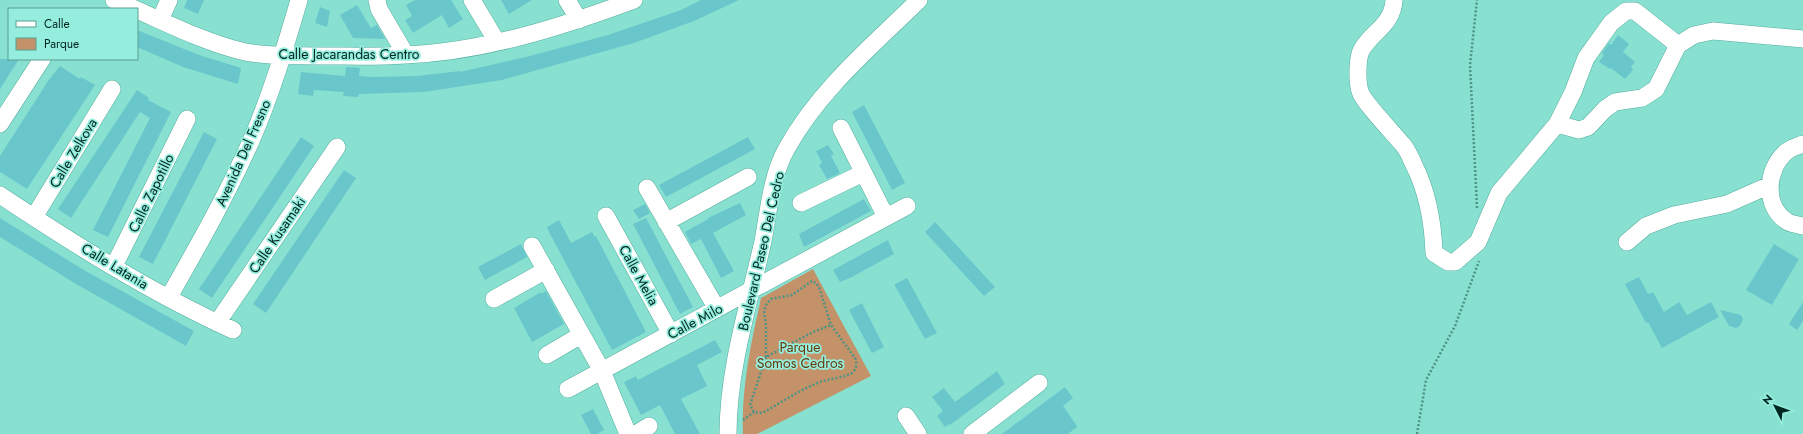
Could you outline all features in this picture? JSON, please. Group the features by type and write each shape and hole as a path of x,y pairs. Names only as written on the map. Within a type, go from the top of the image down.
{"street":[{"name":"Calle Jacarandas Centro","path":"114,0 132,8"},
{"path":"160,20 169,0"},
{"name":"Avenida Del Fresno","path":"169,297 231,184 251,140 283,55 299,0"},
{"path":"377,0 379,9 406,55"},
{"path":"472,0 497,42"},
{"path":"567,0 579,20"},
{"name":"Calle Jacarandas Centro","path":"138,11 208,40 243,51 283,55 406,55 453,50 497,42 579,20 634,0"},
{"name":"Boulevard Paseo Del Cedro","path":"728,434 731,394 751,290 763,240 773,185 786,149 803,121 822,97 919,0"},
{"path":"1394,0 1394,11 1383,26 1361,50 1358,68 1360,93 1405,148 1419,176 1430,208 1434,253 1448,262 1455,262 1478,242 1499,193 1557,124 1573,92 1586,58 1611,23 1626,11 1635,12 1678,45"},
{"path":"1557,124 1579,130 1588,127 1605,109 1615,102 1642,98 1656,89 1678,45 1694,35 1713,31 1803,39"},
{"path":"0,124 41,60"},
{"name":"Calle Zelkova","path":"34,217 112,89"},
{"name":"Calle Zapotillo","path":"114,266 187,119"},
{"path":"840,128 886,217"},
{"path":"1803,144 1786,152 1774,168 1770,185 1771,200 1779,215 1789,222 1803,226"},
{"name":"Calle Kusamaki","path":"217,323 337,147"},
{"path":"801,203 863,173"},
{"path":"666,222 748,177"},
{"path":"1627,242 1646,226 1674,215 1727,204 1770,185"},
{"path":"647,188 717,309"},
{"name":"Calle Latania","path":"0,195 114,266 217,323 233,330"},
{"name":"Calle Milo","path":"568,389 907,206"},
{"name":"Calle Melia","path":"606,216 671,334"},
{"path":"532,246 602,371 628,434"},
{"path":"494,299 546,270"},
{"path":"548,355 581,334"},
{"path":"972,434 1039,383"},
{"path":"906,416 918,434"}],"path":[{"path":"1477,0 1470,65 1477,211"},
{"path":"1417,434 1426,380 1455,326 1479,262 1478,242"},
{"path":"812,281 816,283 836,335 855,358 856,362 853,372 850,374 830,378 812,385 762,414 754,412 750,405 766,357 766,325 764,311 766,305 771,299 792,295 812,281"},
{"path":"766,357 813,332 831,325"}],"green space":[{"name":"Parque Somos Cedros","path":"813,269 871,376 757,434 743,434 745,383 750,349 761,298"}],"building":[{"path":"187,0 204,0 198,14 184,8"},
{"path":"415,0 451,0 463,19 449,28 442,15 413,33 405,20 412,16 406,5"},
{"path":"501,0 532,0 509,14"},
{"path":"701,0 739,0 694,21 634,43 502,80 424,92 359,94 358,97 343,96 344,92 314,90 313,96 298,94 301,72 345,76 346,67 360,68 359,76 373,77 417,76 460,72 530,56 608,35 681,10"},
{"path":"357,5 371,28 377,25 385,39 353,38 340,15"},
{"path":"320,7 330,11 327,27 315,23"},
{"path":"138,30 199,55 241,68 238,84 183,67 138,47"},
{"path":"1618,35 1629,44 1623,52 1635,62 1631,67 1633,70 1625,79 1611,68 1610,69 1599,62 1604,55 1602,53 1609,43 1611,45"},
{"path":"0,59 18,60 0,89"},
{"path":"60,66 80,79 81,77 95,85 27,189 0,172 0,156 48,81"},
{"path":"137,90 149,98 148,100 171,112 108,237 93,230 150,118 140,112 71,218 58,209"},
{"path":"864,105 905,183 892,190 852,112"},
{"path":"204,132 217,139 153,264 139,257"},
{"path":"301,137 314,146 212,298 199,289"},
{"path":"748,137 755,149 666,197 659,185"},
{"path":"828,145 834,154 831,156 840,173 827,179 819,165 822,163 816,151"},
{"path":"344,170 356,178 266,313 253,304"},
{"path":"864,199 871,211 804,247 799,234"},
{"path":"740,203 746,215 713,233 734,271 721,278 701,239 691,244 685,232 708,218"},
{"path":"645,204 650,213 639,219 633,210"},
{"path":"0,218 82,269 194,331 186,346 76,284 0,237"},
{"path":"646,218 693,307 680,314 633,224"},
{"path":"559,220 571,243 592,232 595,237 596,236 646,332 612,350 549,232 547,227"},
{"path":"935,222 995,287 984,296 925,232"},
{"path":"888,240 894,254 840,282 833,270"},
{"path":"521,244 527,257 485,280 478,267"},
{"path":"1774,244 1799,259 1772,305 1746,290"},
{"path":"1639,277 1648,294 1653,292 1664,312 1679,302 1687,315 1711,302 1719,317 1662,348 1648,322 1646,323 1625,284"},
{"path":"907,278 937,333 925,339 895,286 895,284"},
{"path":"546,291 564,324 532,342 514,308 541,292 541,294"},
{"path":"1803,302 1803,321 1797,330 1789,324"},
{"path":"862,303 884,347 872,353 849,310"},
{"path":"1720,310 1741,315 1743,319 1740,326 1736,328 1729,326"},
{"path":"715,340 722,352 697,365 707,386 681,399 700,434 675,434 660,405 641,415 624,382 636,376 638,380"},
{"path":"997,371 1005,384 950,425 949,424 945,427 937,416 943,411 932,397 944,388 955,402"},
{"path":"1065,387 1073,398 1063,406 1077,426 1068,434 1002,434"},
{"path":"593,409 604,430 597,434 591,434 581,415"}]}
